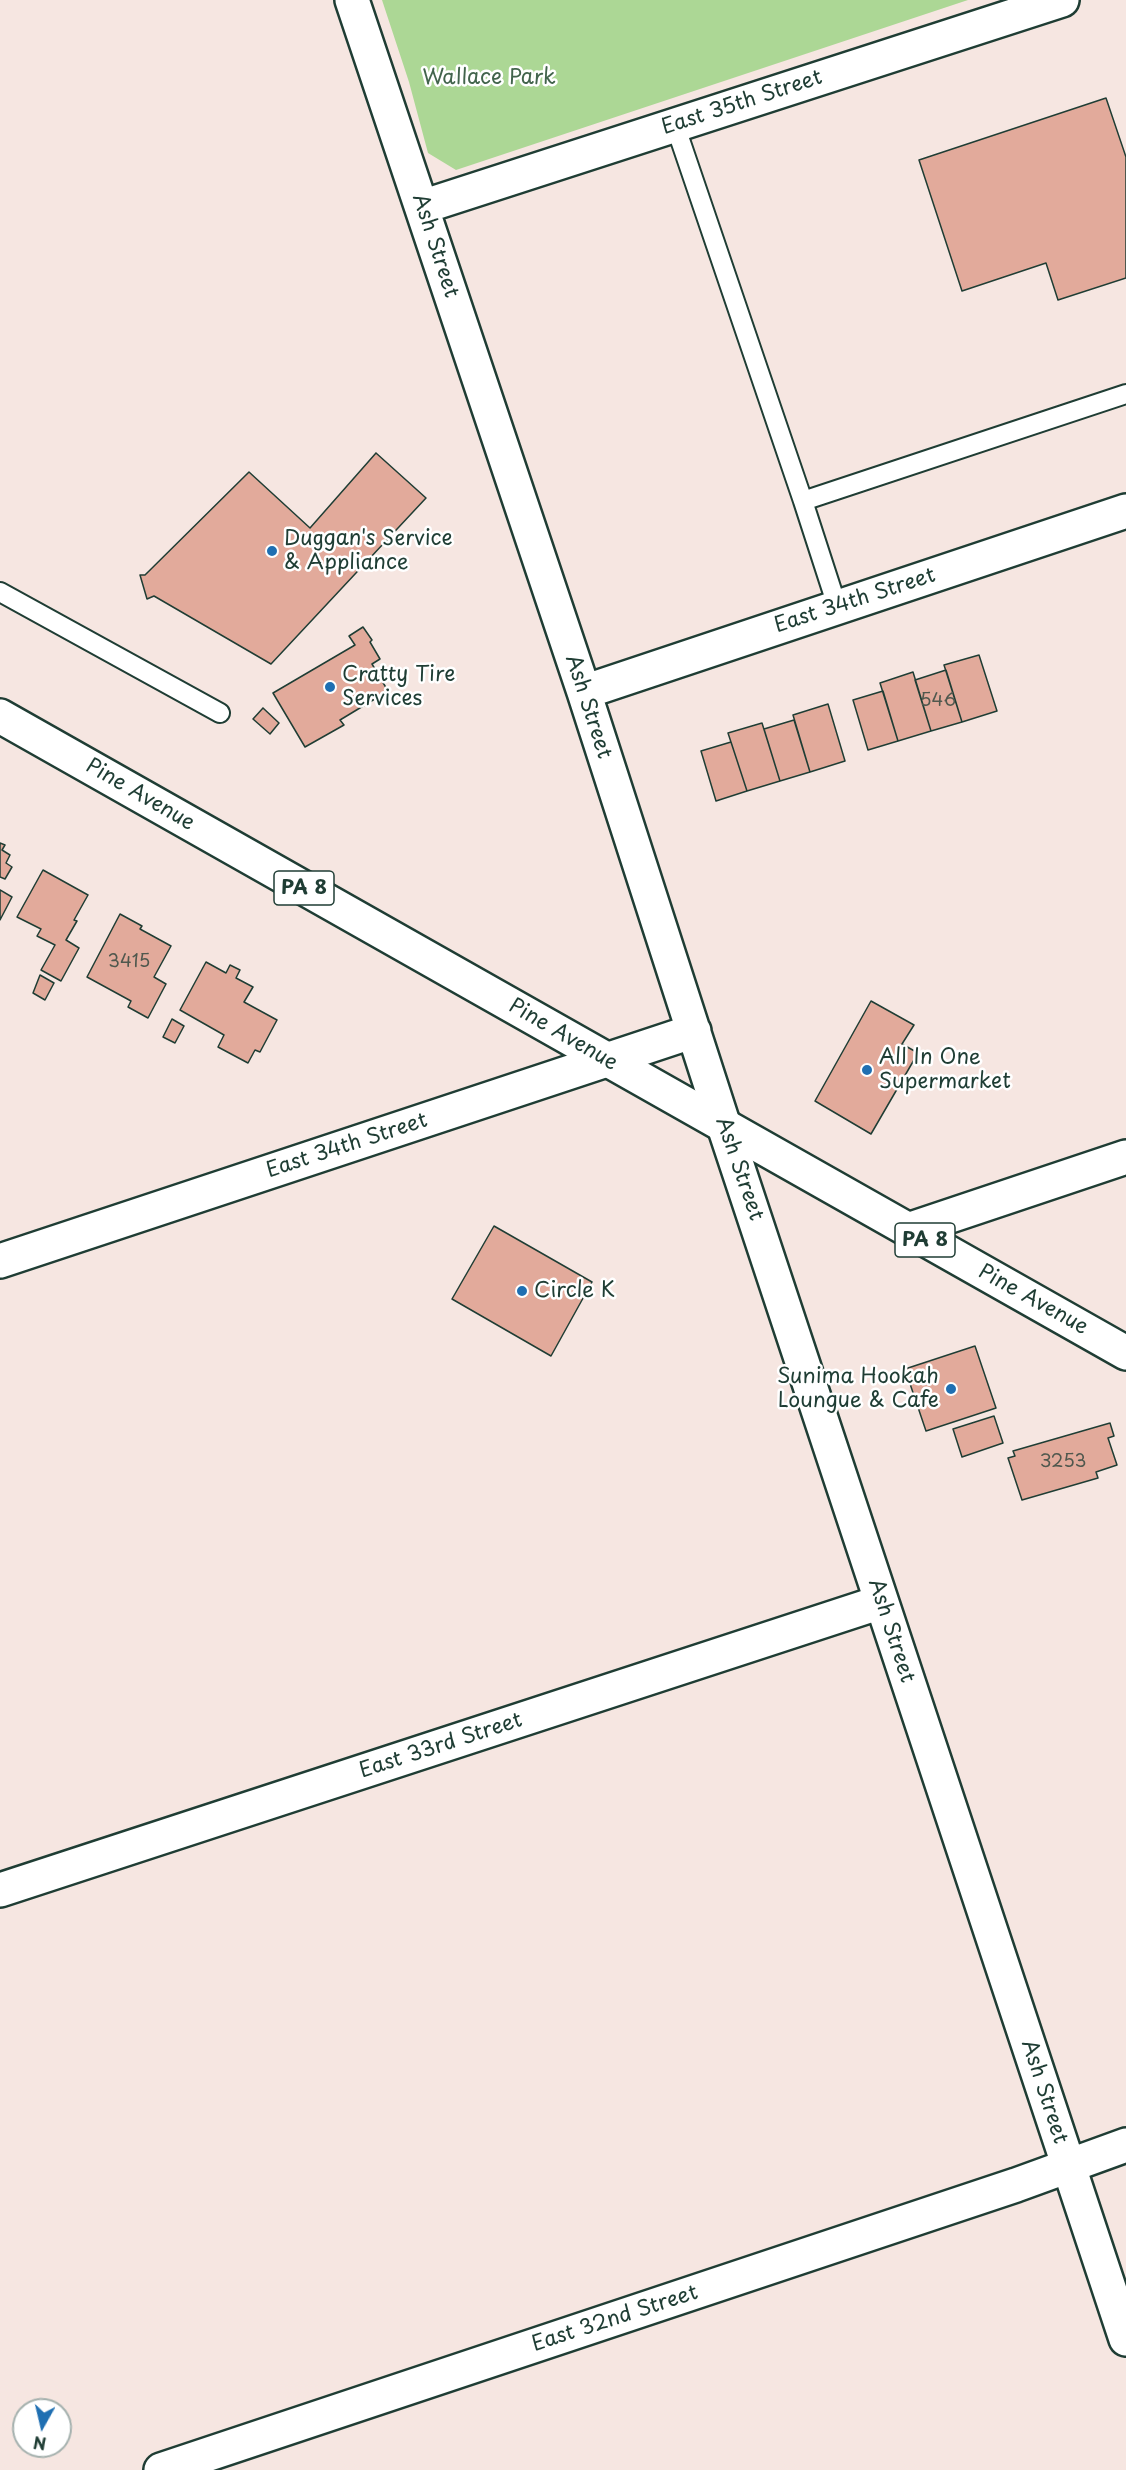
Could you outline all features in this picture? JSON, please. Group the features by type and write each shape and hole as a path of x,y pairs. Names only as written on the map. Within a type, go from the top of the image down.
{"street":[{"name":"Ash Street","path":"352,0 584,692 724,1126 1126,2339"},
{"name":"East 35th Street","path":"422,207 1062,0"},
{"name":"East 34th Street","path":"584,692 1126,511"},
{"name":"Pine Avenue","path":"0,716 1126,1353"},
{"name":"East 34th Street","path":"0,1261 694,1031"},
{"path":"908,1230 1126,1157"},
{"name":"East 33rd Street","path":"0,1890 881,1602"},
{"name":"East 32nd Street","path":"160,2470 1068,2167 1126,2145"}],"lane":[{"path":"675,125 837,606"},
{"path":"803,501 1126,394"},
{"path":"0,592 220,713"}],"green space":[{"name":"Wallace Park","path":"382,0 968,0 456,170 428,153 409,82"}],"building":[{"path":"1106,98 1126,157 1126,278 1058,300 1046,263 962,291 919,160"},
{"name":"Duggan's Service & Appliance","path":"376,453 426,498 271,664 154,596 147,599 140,575 145,575 249,472 310,528"},
{"path":"363,627 372,640 370,642 380,659 372,664 388,691 340,720 344,725 305,747 273,693 355,645 349,636"},
{"path":"979,655 997,711 962,722 944,665"},
{"path":"946,670 962,722 931,731 915,680"},
{"path":"913,672 931,731 898,741 880,683"},
{"path":"883,691 898,741 868,750 853,700"},
{"path":"828,704 845,761 810,772 793,715"},
{"path":"263,708 279,723 270,734 253,719"},
{"path":"794,720 810,772 780,781 764,729"},
{"path":"762,723 780,781 747,791 728,733"},
{"path":"731,742 747,791 716,801 701,751"},
{"path":"0,843 5,845 2,850 10,855 6,863 12,867 5,879 0,877"},
{"path":"43,870 88,895 66,940 79,948 61,981 41,970 55,945 37,936 41,929 17,917"},
{"path":"0,890 12,897 0,920"},
{"path":"120,914 142,926 140,929 171,946 154,977 166,984 148,1018 128,1007 131,1001 87,977"},
{"path":"206,962 226,973 230,965 240,970 236,978 253,987 244,1002 277,1020 260,1052 255,1050 248,1063 218,1047 224,1035 180,1010"},
{"path":"40,975 54,983 45,1000 33,993"},
{"path":"871,1001 914,1025 902,1044 918,1053 871,1134 815,1101"},
{"path":"172,1019 184,1026 175,1043 163,1037"},
{"name":"Circle K","path":"494,1226 592,1282 551,1356 452,1299"},
{"name":"Sunima Hookah Loungue & Cafe","path":"975,1346 996,1408 926,1431 905,1369"},
{"path":"994,1416 1003,1443 962,1457 953,1429"},
{"path":"1110,1423 1114,1436 1108,1438 1117,1465 1096,1472 1098,1478 1022,1500 1008,1458 1015,1456 1013,1451"}],"place":[{"name":"Duggan's Service & Appliance","path":"272,551"},
{"name":"Cratty Tire Services","path":"330,687"},
{"name":"All In One Supermarket","path":"867,1070"},
{"name":"Circle K","path":"522,1291"},
{"name":"Sunima Hookah Loungue & Cafe","path":"951,1389"}]}
